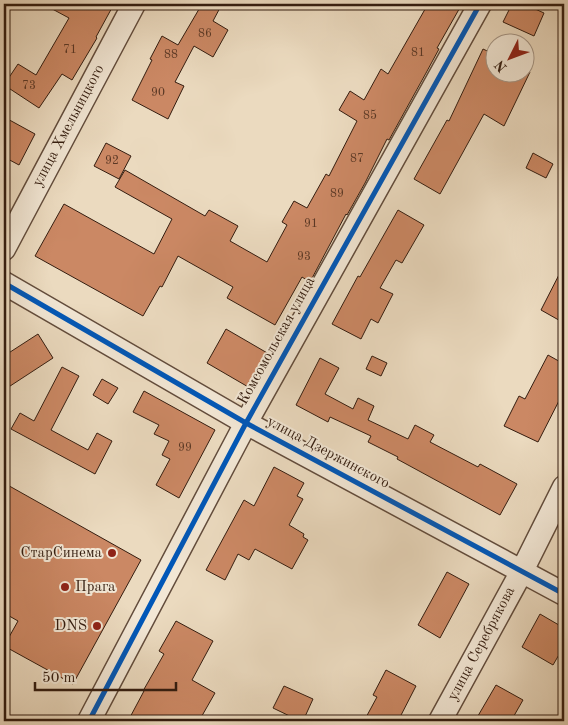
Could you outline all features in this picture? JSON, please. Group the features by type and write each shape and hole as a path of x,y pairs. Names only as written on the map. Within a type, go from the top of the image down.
{"street":[{"name":"улица Хмельницкого","path":"4,249 134,4"},
{"name":"Комсомольская улица","path":"89,721 246,423 480,4"},
{"name":"улица Дзержинского","path":"4,283 246,423 564,594"},
{"name":"улица Серебрякова","path":"440,721 522,571 564,487"}],"building":[{"path":"43,4 114,4 97,38 72,80 62,74 39,108 4,85 18,64 36,75 69,18"},
{"path":"202,4 222,4 213,21 228,30 213,57 194,46 175,82 184,86 168,119 132,100 162,36 178,45"},
{"path":"428,4 462,4 437,48 439,49 426,73 389,140 387,139 310,282 302,277 275,325 227,298 233,287 178,256 162,287 160,286 143,316 35,256 64,204 154,254 172,219 115,187 125,170 205,216 209,210 238,226 230,241 267,262 287,225 282,222 294,201 307,208 326,174 329,176 357,121 339,110 350,91 364,100 381,69 388,74"},
{"path":"512,4 524,4 544,13 536,32 525,32 503,22"},
{"path":"483,49 486,50 486,82 525,82 504,126 484,114 440,194 414,179 447,120 449,121"},
{"path":"4,117 35,134 19,165 4,157"},
{"path":"106,143 131,156 119,179 94,166"},
{"path":"533,153 553,164 546,178 526,168"},
{"path":"398,210 424,225 402,263 396,260 380,288 393,294 378,323 371,319 361,339 332,324 358,276 360,277"},
{"path":"564,265 564,323 541,310"},
{"path":"226,329 269,354 250,388 207,363"},
{"path":"38,334 53,358 4,390 4,356"},
{"path":"548,355 564,364 564,391 538,442 504,426 519,396 525,399"},
{"path":"372,356 387,363 381,376 366,369"},
{"path":"320,358 339,368 325,394 353,409 358,398 374,406 368,420 408,439 415,425 434,435 430,442 478,467 480,464 517,484 500,515 368,442 371,436 330,417 328,422 296,405"},
{"path":"62,367 79,376 51,430 88,450 97,433 112,441 95,474 11,429 20,413 34,421"},
{"path":"102,379 118,388 108,404 93,395"},
{"path":"144,391 215,430 179,498 156,485 170,459 162,455 169,441 154,434 159,425 133,412"},
{"path":"274,467 304,483 297,496 303,499 289,525 304,534 303,537 308,540 292,569 255,549 249,560 238,554 225,580 206,570 244,500 254,506"},
{"name":"Прага","path":"4,483 141,560 73,684 4,646 18,621 4,613"},
{"path":"447,572 469,584 440,638 418,625"},
{"path":"540,614 564,628 564,646 553,665 522,647"},
{"path":"176,621 213,641 192,680 215,693 199,721 128,721 164,654 159,651"},
{"path":"386,670 416,686 398,721 364,721 377,697 373,695"},
{"path":"496,685 523,700 511,721 475,721"},
{"path":"284,686 313,699 303,721 273,708"}],"cycle path":[{"path":"89,721 246,423 480,4"},
{"path":"4,283 246,423 564,594"}],"place":[{"name":"СтарСинема","path":"112,553"},
{"name":"Прага","path":"65,587"},
{"name":"DNS","path":"97,626"}]}
